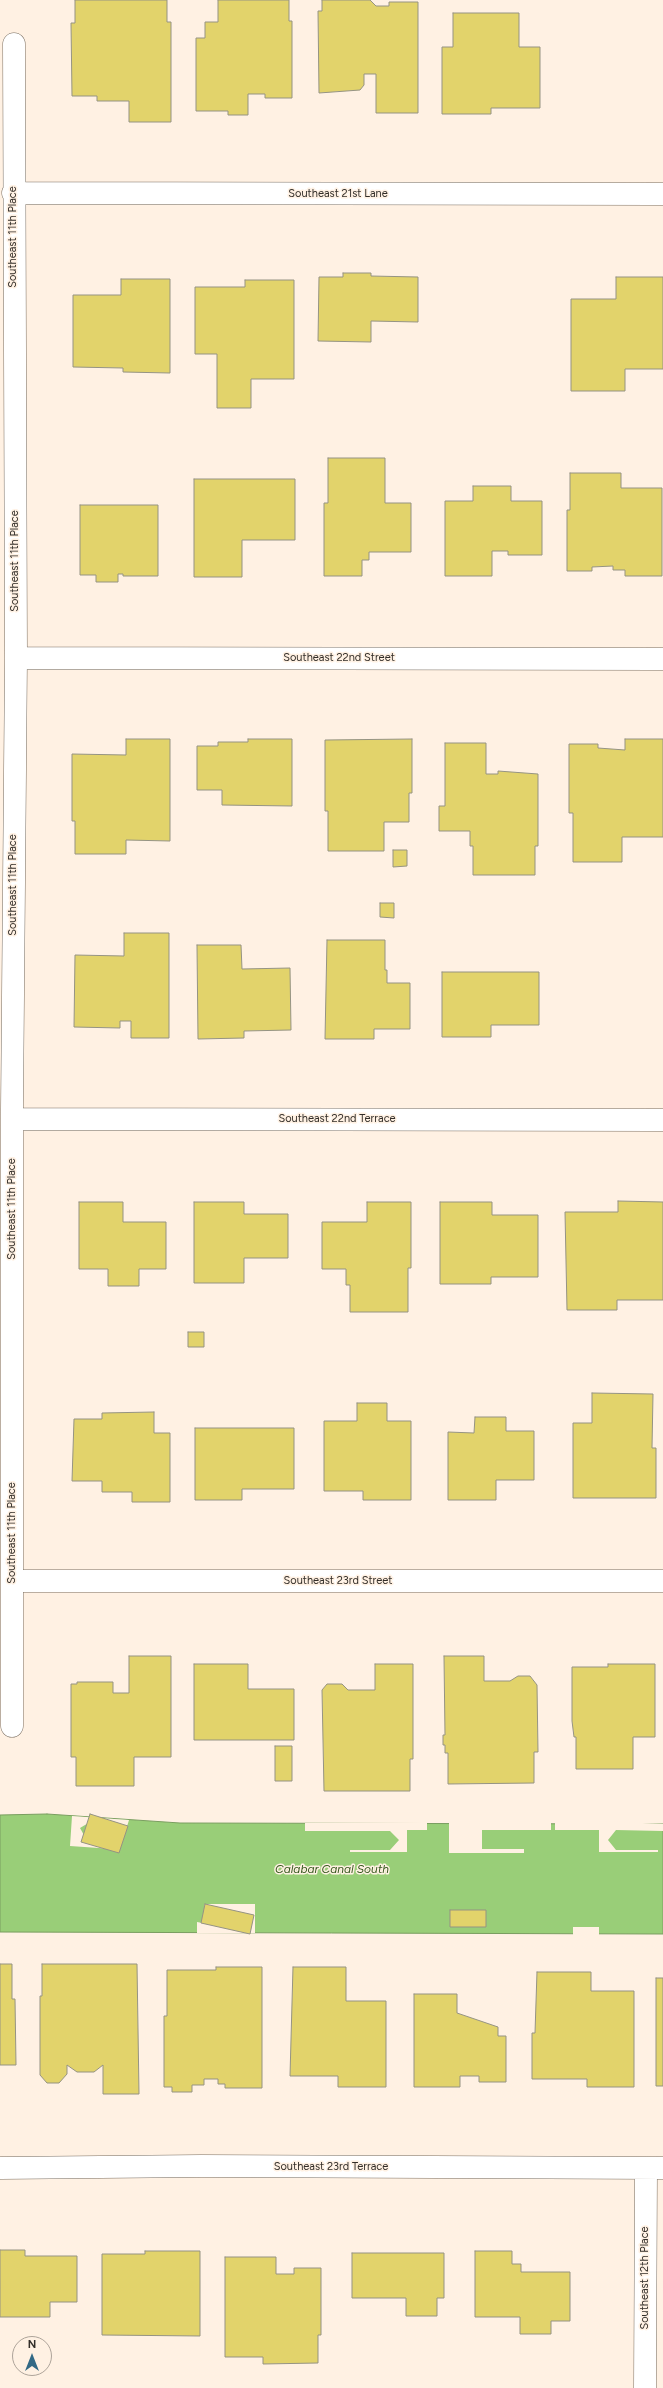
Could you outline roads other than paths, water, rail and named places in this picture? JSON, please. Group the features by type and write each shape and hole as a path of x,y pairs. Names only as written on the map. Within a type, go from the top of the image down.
{"street":[{"name":"Southeast 11th Place","path":"12,1726 12,1119 16,658 13,193 14,44"},
{"name":"Southeast 21st Lane","path":"13,193 663,194"},
{"name":"Southeast 22nd Street","path":"16,658 663,659"},
{"name":"Southeast 22nd Terrace","path":"12,1119 663,1120"},
{"name":"Southeast 23rd Street","path":"12,1581 663,1581"},
{"name":"Southeast 23rd Terrace","path":"0,2168 200,2166 655,2168"},
{"name":"Southeast 12th Place","path":"644,2388 655,2168"}],"water":[{"name":"Calabar Canal South","path":"47,1814 180,1823 663,1824 663,1934 0,1932 0,1815"}]}
